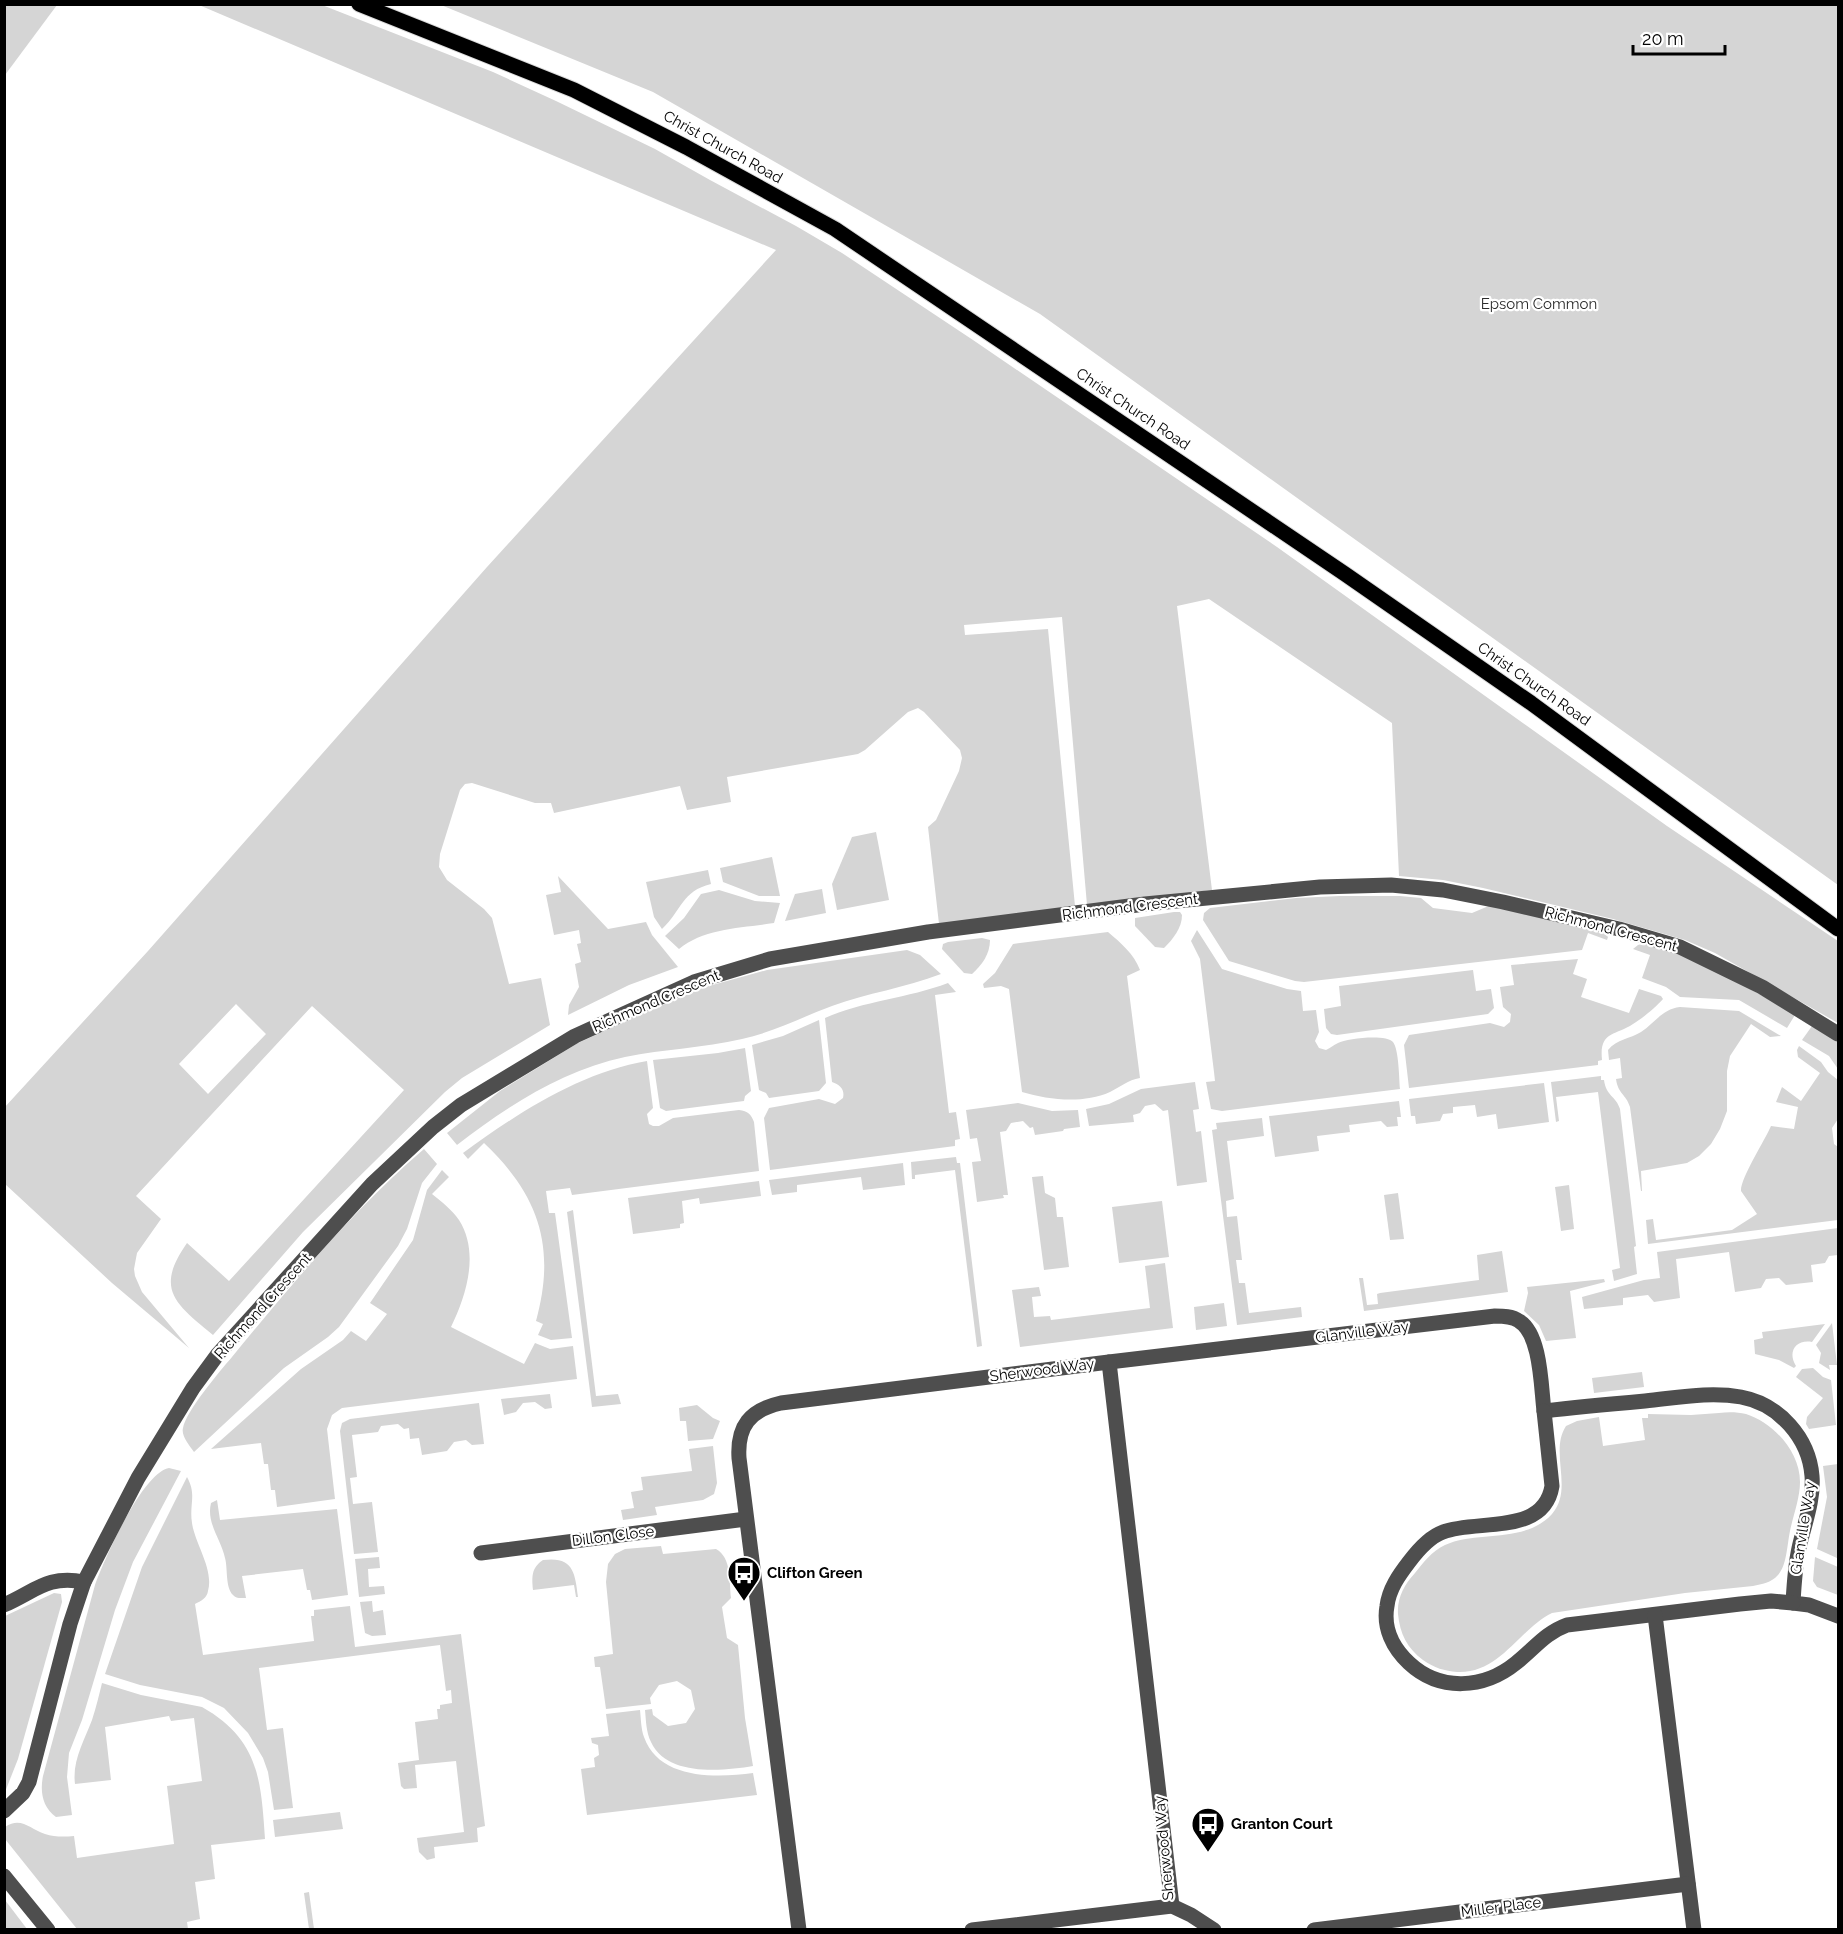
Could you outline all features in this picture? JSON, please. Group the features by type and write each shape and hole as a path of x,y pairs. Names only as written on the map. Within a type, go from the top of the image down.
{"main road":[{"name":"Christ Church Road","path":"358,4 574,90 686,147 835,229 1532,703 1839,929"}],"street":[{"name":"Richmond Crescent","path":"4,1811 22,1793 29,1782 70,1624 84,1582 138,1478 193,1388 218,1354 393,1162 461,1105 575,1036 694,982 770,959 928,932 1145,904 1320,886 1405,886 1443,890 1513,904 1619,929 1680,947 1762,987 1839,1034"},
{"name":"Glanville Way","path":"1109,1362 1490,1316 1507,1317 1522,1323 1532,1336 1536,1350 1552,1486 1546,1503 1537,1512 1524,1519 1452,1529 1431,1539 1404,1568 1392,1588 1386,1614 1386,1626 1390,1638 1402,1656 1419,1672 1439,1682 1466,1684 1486,1679 1515,1664 1547,1634 1556,1629 1587,1622 1771,1601 1809,1605 1839,1616"},
{"name":"Sherwood Way","path":"799,1929 746,1519 739,1443 747,1421 756,1411 781,1403 1109,1362 1172,1906 972,1929"},
{"name":"Glanville Way","path":"1544,1411 1717,1395 1746,1398 1780,1415 1803,1442 1812,1476 1811,1496 1797,1562 1793,1603"},
{"name":"Dillon Close","path":"481,1553 746,1519"},
{"path":"4,1605 53,1581 62,1579 84,1582"},
{"path":"1655,1615 1694,1929"},
{"path":"4,1876 48,1929"},
{"name":"Miller Place","path":"1324,1929 1688,1884"},
{"path":"1172,1906 1214,1929"}],"green space":[{"path":"4,5 57,5 5,75"},
{"path":"199,5 322,5 493,72 556,101 655,149 842,253 1277,547 1667,826 1838,941 1838,1023 1715,953 1685,940 1613,919 1483,888 1443,880 1399,876 1392,723 1209,599 1177,606 1212,890 1087,905 1062,617 964,625 965,635 1048,629 1075,906 939,924 928,827 936,820 959,771 962,758 960,750 918,708 908,712 858,754 727,777 731,802 687,810 680,786 554,813 551,803 535,803 472,783 465,784 460,790 440,854 439,867 447,880 492,918 509,984 541,978 550,1025 462,1078 445,1092 303,1232 213,1335 180,1305 171,1285 177,1259 187,1243 229,1281 404,1090 312,1006 136,1196 161,1219 137,1253 135,1276 142,1292 189,1348 112,1283 5,1184 4,1108 148,951 487,567 776,250","holes":["236,1004 266,1034 208,1094 179,1064"]},
{"name":"Epsom Common","path":"441,5 1838,5 1838,885 1040,314 653,92"},
{"path":"876,832 889,900 837,910 832,884 852,837"},
{"path":"772,857 780,896 759,896 723,882 720,868"},
{"path":"708,870 711,884 701,887 688,896 662,929 654,917 646,882"},
{"path":"558,876 608,929 646,922 652,935 678,967 629,985 568,1015 569,1005 579,987 575,964 581,962 577,944 581,943 579,930 554,935 546,895 561,892"},
{"path":"822,889 826,913 785,921 795,894"},
{"path":"719,890 755,901 780,903 774,923 712,933 689,942 679,949 665,936 684,918 701,894"},
{"path":"1340,896 1421,898 1433,908 1472,913 1491,905 1604,933 1608,937 1607,940 1588,933 1582,950 1304,982 1229,961 1203,920 1204,913 1210,908 1296,898"},
{"path":"1180,912 1182,915 1179,929 1164,948 1155,947 1135,926 1135,918"},
{"path":"1197,930 1222,969 1287,989 1301,991 1303,1011 1316,1010 1319,1032 1315,1041 1319,1048 1326,1050 1343,1041 1358,1038 1383,1038 1393,1042 1398,1057 1400,1089 1222,1111 1211,1109 1206,1082 1215,1081 1214,1072 1200,959 1191,941"},
{"path":"1108,932 1131,954 1140,970 1127,976 1140,1078 1100,1096 1089,1098 1066,1100 1022,1092 1009,989 1001,986 984,988 983,984 995,973 1013,944"},
{"path":"982,938 990,940 989,950 982,963 972,974 964,973 942,949 943,944 948,942"},
{"path":"1645,943 1703,964 1795,1015 1787,1028 1739,1000 1680,997 1666,987 1642,978 1650,955 1633,949"},
{"path":"907,950 920,955 941,974 845,1001 754,1036 640,1054 602,1063 579,1071 536,1092 495,1117 457,1145 447,1133 500,1091 578,1043 698,989 767,970"},
{"path":"1578,959 1573,974 1587,979 1581,997 1629,1013 1639,989 1661,996 1663,999 1637,1022 1606,1039 1603,1044 1602,1060 1598,1061 1598,1065 1409,1088 1404,1045 1409,1035 1490,1023 1504,1027 1510,1022 1511,1014 1503,1007 1500,987 1514,985 1511,965"},
{"path":"1473,970 1476,991 1491,989 1494,1008 1488,1014 1337,1035 1331,1034 1326,1028 1324,1009 1341,1006 1339,986"},
{"path":"948,983 956,992 935,995 949,1113 956,1112 960,1139 955,1140 955,1146 770,1170 764,1118 769,1108 819,1099 835,1104 843,1098 841,1088 832,1082 825,1018 855,1007"},
{"path":"1680,1007 1739,1011 1781,1036 1770,1037 1751,1024 1730,1056 1727,1071 1727,1111 1711,1144 1699,1156 1687,1163 1641,1171 1641,1191 1630,1107 1618,1088 1616,1079 1622,1078 1620,1058 1609,1060 1608,1050 1615,1044 1641,1032 1668,1010"},
{"path":"819,1020 826,1083 819,1091 769,1098 766,1093 759,1090 752,1045 783,1036"},
{"path":"1812,1026 1838,1042 1838,1069 1829,1056 1802,1040"},
{"path":"1799,1046 1821,1062 1838,1080 1838,1119 1832,1128 1834,1144 1838,1147 1838,1220 1648,1244 1646,1220 1653,1219 1656,1240 1732,1230 1757,1214 1741,1191 1742,1185 1771,1126 1794,1129 1798,1107 1776,1102 1782,1087 1801,1101 1820,1073 1798,1057"},
{"path":"745,1048 751,1091 745,1096 744,1101 666,1111 660,1108 653,1060"},
{"path":"647,1061 653,1108 647,1114 649,1124 659,1126 673,1118 745,1111 754,1122 759,1171 572,1195 570,1188 546,1191 549,1213 555,1213 572,1338 551,1340 538,1335 543,1324 536,1321 542,1295 543,1247 530,1203 519,1183 484,1143 468,1159 463,1153 550,1096 598,1075"},
{"path":"1601,1076 1601,1080 1604,1080 1620,1109 1636,1246 1634,1247 1637,1274 1614,1281 1612,1270 1620,1268 1598,1092 1556,1097 1559,1121 1556,1122 1551,1082"},
{"path":"1195,1082 1199,1109 1193,1110 1196,1132 1201,1131 1207,1182 1177,1186 1168,1110 1163,1111 1155,1104 1145,1106 1140,1113 1133,1115 1134,1122 1089,1126 1086,1109 1109,1104 1141,1089"},
{"path":"1544,1083 1549,1122 1498,1129 1496,1114 1477,1117 1475,1105 1453,1107 1453,1113 1443,1114 1440,1121 1416,1124 1415,1116 1411,1116 1409,1099"},
{"path":"1399,1101 1401,1117 1397,1117 1398,1126 1387,1127 1381,1121 1349,1125 1350,1132 1317,1136 1319,1151 1275,1157 1269,1116"},
{"path":"1018,1103 1052,1111 1078,1110 1080,1127 1035,1135 1033,1127 1030,1128 1023,1121 1011,1123 1006,1131 1000,1132 1008,1195 1003,1195 1004,1198 977,1202 972,1162 981,1161 977,1138 970,1139 966,1110"},
{"path":"1262,1118 1264,1136 1227,1141 1234,1199 1226,1201 1227,1217 1237,1216 1242,1260 1236,1260 1239,1283 1245,1283 1249,1313 1301,1307 1302,1317 1237,1325 1212,1130 1217,1129 1216,1123"},
{"path":"424,1149 437,1164 422,1183 407,1229 398,1246 339,1327 284,1368 194,1452 184,1437 183,1428 190,1412 204,1391 277,1302 347,1223"},
{"path":"956,1157 957,1163 960,1163 982,1346 977,1347 955,1170 915,1175 915,1179 912,1179 911,1162"},
{"path":"903,1163 905,1185 863,1190 861,1177 797,1185 797,1192 772,1195 769,1180"},
{"path":"442,1170 449,1177 432,1194 459,1220 469,1246 470,1260 466,1288 451,1327 524,1364 535,1343 550,1349 573,1346 577,1379 342,1408 332,1415 327,1429 335,1499 277,1507 275,1490 271,1490 268,1464 264,1464 261,1443 211,1449 301,1369 343,1340 351,1331 366,1341 387,1314 370,1303 413,1240 427,1190"},
{"path":"1043,1176 1045,1193 1055,1198 1057,1217 1063,1217 1069,1267 1044,1270 1032,1177"},
{"path":"759,1181 761,1196 700,1204 699,1198 682,1201 684,1223 680,1224 680,1228 633,1234 628,1198"},
{"path":"1569,1185 1574,1229 1561,1231 1555,1187"},
{"path":"1398,1193 1404,1239 1390,1240 1384,1195"},
{"path":"1162,1201 1169,1257 1119,1263 1112,1207"},
{"path":"573,1210 596,1396 618,1394 621,1404 592,1407 567,1212"},
{"path":"1838,1228 1838,1255 1829,1256 1825,1263 1811,1265 1813,1282 1786,1285 1779,1278 1766,1279 1761,1288 1735,1292 1729,1252 1676,1259 1680,1298 1654,1302 1648,1295 1623,1298 1623,1305 1584,1309 1582,1297 1644,1280 1660,1278 1657,1252"},
{"path":"1502,1251 1508,1292 1364,1311 1359,1278 1363,1278 1367,1305 1378,1304 1377,1294 1380,1293 1479,1280 1477,1255"},
{"path":"1165,1263 1173,1328 1020,1347 1012,1290 1039,1287 1041,1296 1032,1297 1034,1317 1050,1316 1051,1320 1150,1308 1145,1266"},
{"path":"1604,1279 1605,1282 1570,1291 1576,1338 1546,1341 1539,1325 1524,1311 1527,1287"},
{"path":"1224,1303 1227,1326 1196,1330 1194,1307"},
{"path":"1832,1323 1837,1365 1829,1365 1830,1370 1819,1363 1821,1353 1816,1345"},
{"path":"1825,1324 1812,1342 1801,1343 1795,1348 1792,1356 1796,1366 1794,1368 1779,1360 1755,1354 1754,1340 1763,1338 1762,1332"},
{"path":"1813,1368 1823,1377 1831,1380 1836,1425 1809,1429 1806,1424 1807,1417 1823,1398 1796,1377 1802,1369"},
{"path":"1642,1372 1644,1387 1594,1393 1592,1378"},
{"path":"550,1394 552,1408 545,1409 535,1402 523,1403 516,1412 504,1415 501,1399"},
{"path":"479,1403 484,1444 472,1445 466,1440 454,1442 447,1451 422,1455 419,1438 410,1439 409,1428 404,1429 398,1424 381,1426 378,1432 352,1435 357,1477 350,1478 353,1504 372,1502 378,1552 354,1554 340,1431 342,1423 350,1419"},
{"path":"697,1405 720,1421 713,1439 688,1441 686,1421 680,1421 679,1408"},
{"path":"1732,1412 1746,1414 1766,1424 1784,1440 1796,1460 1799,1471 1799,1494 1785,1560 1781,1571 1775,1578 1753,1586 1685,1593 1552,1613 1540,1620 1497,1659 1472,1671 1457,1672 1435,1667 1417,1655 1409,1645 1399,1621 1400,1597 1408,1582 1432,1554 1445,1545 1458,1541 1529,1529 1552,1514 1561,1493 1560,1447 1561,1436 1566,1426 1577,1421 1599,1417 1603,1446 1645,1440 1642,1418 1648,1418 1648,1414 1691,1415"},
{"path":"713,1446 717,1483 714,1494 703,1500 655,1507 657,1515 623,1520 621,1510 634,1508 631,1492 643,1490 641,1477 692,1471 689,1449"},
{"path":"1838,1464 1837,1558 1817,1549 1827,1497 1823,1466"},
{"path":"169,1468 181,1471 133,1562 115,1610 82,1720 69,1753 67,1777 72,1815 56,1817 51,1813 43,1798 43,1776 95,1585 115,1538 136,1501 158,1473"},
{"path":"187,1477 192,1489 192,1523 206,1565 209,1583 203,1599 195,1604 203,1655 314,1641 311,1616 314,1616 314,1610 350,1606 355,1647 461,1634 485,1826 477,1828 478,1842 434,1847 435,1858 427,1860 419,1852 417,1838 464,1832 456,1761 415,1765 417,1788 404,1789 401,1786 398,1763 419,1760 415,1722 438,1719 437,1709 440,1709 440,1705 452,1703 451,1690 446,1691 440,1645 259,1668 267,1730 283,1728 293,1808 274,1810 268,1772 263,1758 248,1733 224,1708 202,1697 140,1685 105,1674 142,1567"},
{"path":"217,1500 220,1520 337,1509 348,1595 312,1600 310,1590 307,1590 303,1569 242,1576 246,1598 234,1596 230,1592 225,1558 212,1524 211,1503"},
{"path":"661,1546 663,1554 716,1549 725,1558 729,1570 731,1598 722,1607 727,1638 738,1645 745,1718 753,1766 712,1770 697,1769 669,1761 659,1753 649,1738 645,1710 652,1709 653,1715 668,1726 686,1723 695,1709 691,1690 677,1681 659,1685 650,1698 651,1704 606,1709 600,1667 595,1667 594,1657 613,1654 606,1582 608,1564 615,1554 625,1549"},
{"path":"379,1557 380,1568 368,1569 369,1587 384,1586 385,1594 359,1597 355,1559"},
{"path":"1815,1557 1838,1567 1838,1595 1817,1587 1813,1581"},
{"path":"543,1560 561,1561 571,1568 578,1597 576,1597 574,1585 533,1590 534,1570"},
{"path":"54,1593 61,1594 62,1602 18,1759 5,1792 5,1616"},
{"path":"372,1601 373,1612 383,1610 386,1635 372,1636 365,1633 360,1602"},
{"path":"102,1683 141,1695 202,1707 221,1719 235,1733 246,1747 253,1763 261,1798 265,1839 211,1845 215,1879 195,1882 200,1919 187,1922 188,1929 77,1929 5,1839 5,1827 16,1823 25,1824 48,1835 74,1836 77,1858 174,1844 167,1786 202,1781 194,1718 171,1721 169,1716 105,1727 111,1780 75,1784 77,1759 92,1720"},
{"path":"640,1710 644,1737 652,1751 662,1761 676,1769 691,1773 723,1776 753,1773 757,1795 587,1815 581,1769 595,1767 594,1758 599,1755 598,1745 592,1743 591,1738 609,1736 606,1714"},
{"path":"340,1812 343,1829 275,1837 273,1820"},
{"path":"309,1892 314,1929 309,1929 304,1893"},
{"path":"5,1900 27,1929 5,1929"}],"place":[{"name":"Clifton Green","path":"744,1602"},
{"name":"Granton Court","path":"1208,1853"}]}
